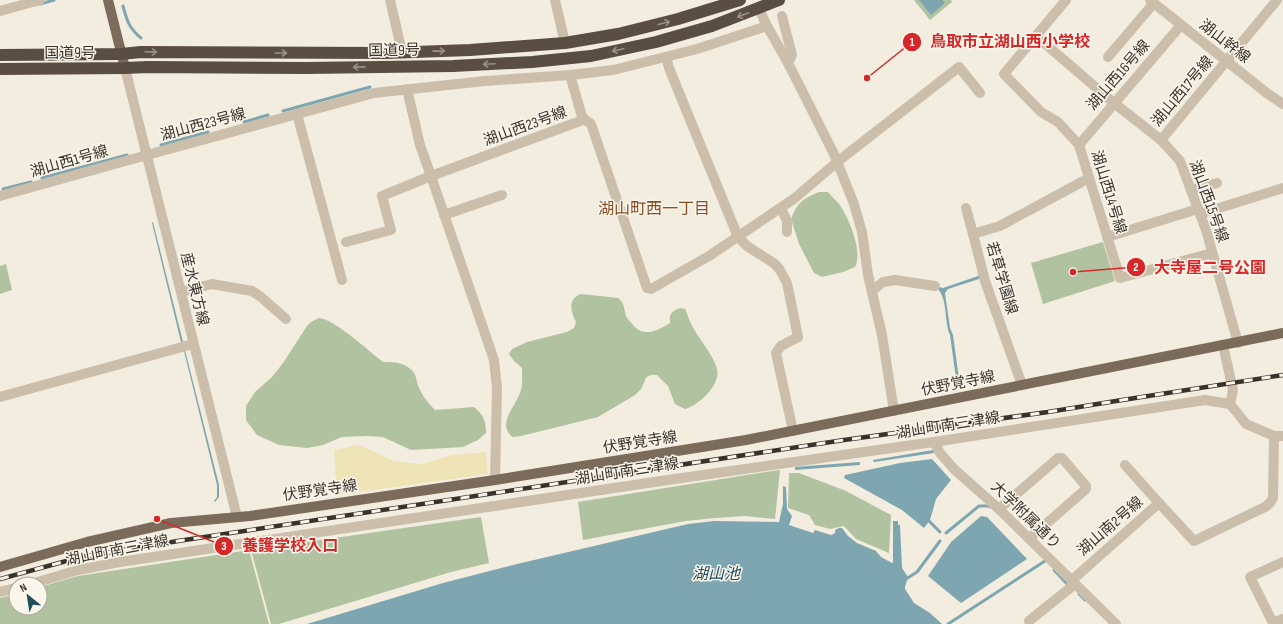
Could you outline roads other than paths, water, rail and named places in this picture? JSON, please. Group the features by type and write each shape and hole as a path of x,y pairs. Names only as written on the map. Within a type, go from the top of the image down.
{"highway":[{"name":"国道9号","path":"0,55 121,54 141,52 387,53 565,44 656,25 740,0"},
{"name":"国道9号","path":"0,69 147,67 306,68 453,66 532,62 592,56 656,42 712,26 779,0"}],"main road":[{"path":"108,0 125,68"},
{"name":"伏野覚寺線","path":"0,567 87,542 171,523 237,517 495,480 738,442 1283,333"}],"street":[{"path":"0,11 40,0"},
{"path":"390,0 402,52"},
{"path":"555,0 565,44"},
{"name":"湖山西14号線","path":"1066,0 1004,74 1041,112 1058,122 1079,145 1120,278 1212,253"},
{"path":"1278,0 1283,3"},
{"name":"湖山西17号線","path":"1161,140 1278,0"},
{"path":"1108,57 1152,2"},
{"name":"湖山幹線","path":"1152,2 1268,94 1283,104"},
{"path":"759,9 788,63 837,162 856,211 862,232 868,275 882,335 894,411"},
{"path":"782,16 792,55 788,63"},
{"path":"570,75 613,70 666,57 767,26"},
{"name":"湖山西16号線","path":"1079,145 1181,26"},
{"name":"湖山西15号線","path":"1036,36 1114,103 1161,140 1180,161 1199,212 1238,343"},
{"path":"666,57 669,68 738,237 747,246 775,264 787,283 798,337 781,346 776,353 793,431"},
{"path":"582,117 591,124 646,288 651,289 709,256 781,208 814,183 837,162 959,67 980,93"},
{"name":"産水東方線","path":"125,68 237,517"},
{"name":"湖山西23号線","path":"147,155 374,93 485,80 570,75 583,120 431,176"},
{"path":"407,89 420,145 494,360 497,388 495,480"},
{"path":"297,114 342,280"},
{"name":"湖山西1号線","path":"0,196 147,155"},
{"path":"346,242 391,230 382,196 431,176"},
{"name":"若草学園線","path":"1022,385 985,281 973,234 1000,226 1089,178"},
{"path":"1191,190 1217,183"},
{"path":"1107,237 1283,188"},
{"path":"444,215 502,195"},
{"path":"781,208 786,221 787,232"},
{"path":"966,208 973,234"},
{"path":"872,291 883,282 895,280 935,286"},
{"path":"180,292 212,284 252,291 286,319"},
{"path":"0,397 193,344"},
{"path":"1223,345 1233,390 1230,404 1246,424 1278,436 1273,498 1270,503"},
{"name":"湖山町南三津線","path":"48,579 78,570 120,562 661,481 934,442 1205,400 1230,404"},
{"name":"大学附属通り","path":"934,442 940,453 954,469 1030,538 1116,624"},
{"path":"999,509 1058,458 1062,458 1086,486 1086,489 1030,538"},
{"path":"1125,465 1159,503"},
{"path":"1270,503 1283,498"},
{"name":"湖山南2号線","path":"1030,621 1159,503 1194,541 1265,507 1270,503"},
{"path":"1283,562 1250,577 1273,624 1283,619"}],"water":[{"path":"919,0 942,0 945,3 931,15"},
{"path":"153,222 183,342 181,342 152,223"},
{"path":"981,275 982,278 948,289 945,293 950,328 953,335 960,386 957,386 945,305 938,289 939,287 943,288"},
{"path":"185,350 219,485 219,497 215,502 214,501 217,497 217,485 184,351"},
{"path":"933,450 934,453 874,462 873,460"},
{"path":"932,459 951,480 936,499 930,520 924,528 902,510 844,478 845,475 900,463"},
{"path":"860,462 860,465 795,470 795,467"},
{"name":"湖山池","path":"783,486 786,487 787,509 792,516 789,525 813,533 815,530 831,535 835,533 835,530 842,528 848,536 857,543 876,551 881,557 892,563 893,521 898,521 898,525 900,525 902,568 908,577 905,589 914,603 930,613 942,624 307,624 443,583 688,524 714,521 779,522 783,504"},
{"path":"981,516 987,517 1027,559 961,603 928,576 951,542"}],"waterway":[{"path":"40,4 54,0"},
{"path":"123,6 129,24 141,38"},
{"path":"283,111 370,87"},
{"path":"244,122 268,115"},
{"path":"161,145 208,132"},
{"path":"42,178 127,155"},
{"path":"3,189 31,182"},
{"path":"946,533 979,506 990,507"},
{"path":"927,519 940,532"},
{"path":"906,579 917,572 940,541"},
{"path":"948,624 1045,561"},
{"path":"1054,570 1069,586"},
{"path":"1079,594 1085,600"}],"railway":[{"path":"0,579 81,557 178,541 844,440 1048,412 1283,375"}],"place":[{"name":"鳥取市立湖山西小学校","path":"867,78"},
{"name":"大寺屋二号公園","path":"1073,272"},
{"name":"養護学校入口","path":"157,519"}],"district":[{"name":"湖山町西一丁目","path":"654,208"}]}
